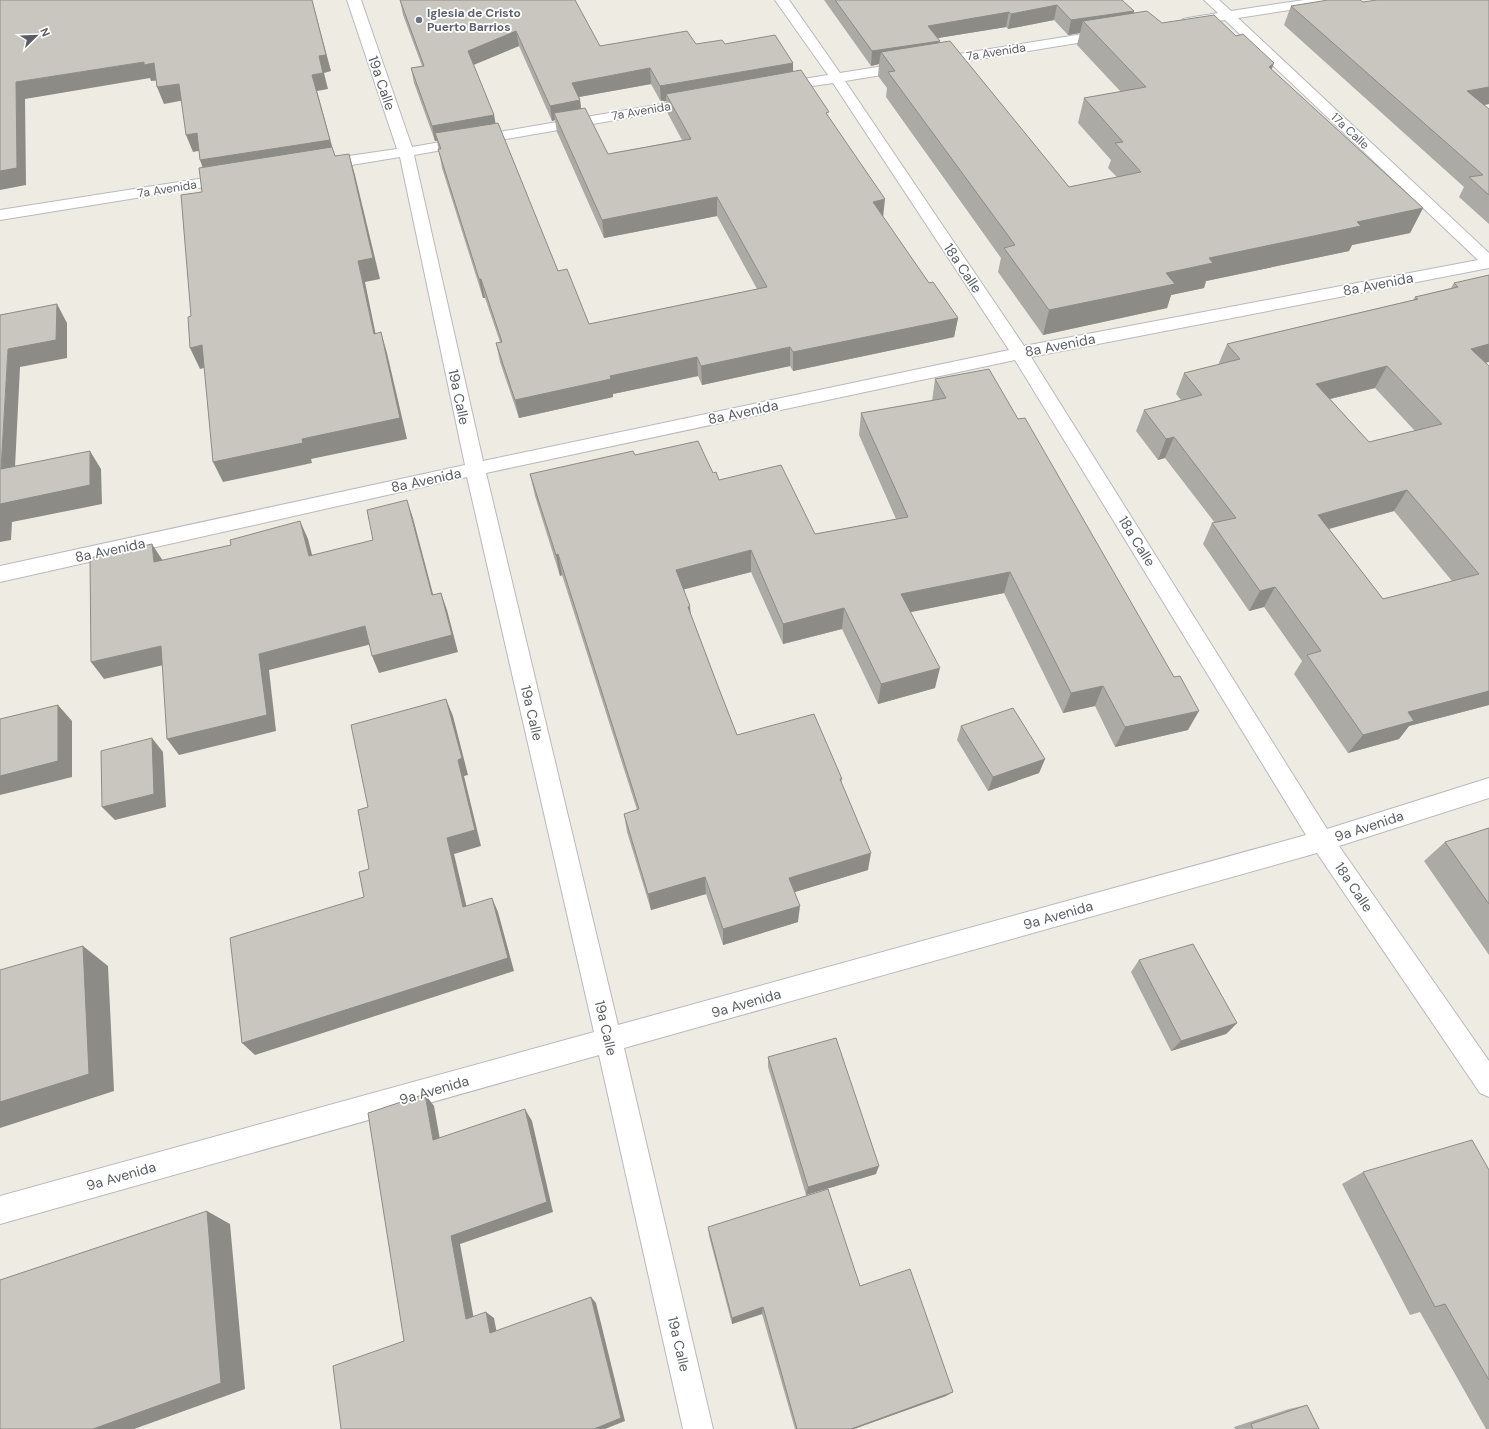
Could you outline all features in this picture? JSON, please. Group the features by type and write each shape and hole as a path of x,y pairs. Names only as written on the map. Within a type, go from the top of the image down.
{"street":[{"name":"19a Calle","path":"354,0 406,152 475,469 698,1429"},
{"name":"18a Calle","path":"782,0 836,77 1020,353 1322,841 1489,1084"},
{"name":"17a Calle","path":"1211,0 1489,262"},
{"path":"1173,24 1329,0"},
{"name":"7a Avenida","path":"766,90 836,77 1118,33"},
{"name":"7a Avenida","path":"304,168 406,152 711,99"},
{"name":"7a Avenida","path":"0,214 242,177"},
{"name":"8a Avenida","path":"0,574 475,469 1020,353 1489,262"},
{"name":"9a Avenida","path":"0,1210 1322,841 1489,788"}],"building":[{"path":"0,0 312,0 326,55 319,56 323,73 312,75 330,140 200,160 197,133 186,135 179,84 157,87 154,63 144,65 144,62 16,82 17,168 0,171"},
{"path":"400,0 575,0 600,46 687,31 696,44 722,40 725,44 775,35 793,63 660,86 650,68 572,83 580,100 550,106 516,31 468,51 494,115 432,126 411,68 424,66"},
{"path":"835,0 1122,0 1134,11 1071,20 1057,5 1011,14 1009,12 928,26 940,41 872,51"},
{"path":"1328,0 1360,0 1363,2 1377,0 1489,0 1489,87 1467,91 1489,109 1489,195 1469,177 1483,175 1291,6"},
{"path":"1147,11 1162,23 1214,15 1236,36 1243,34 1274,63 1269,67 1423,208 1357,222 1361,226 1209,258 1213,263 1166,273 1175,284 1049,310 1004,248 1015,245 888,72 895,71 881,52 950,41 1069,187 1141,172 1115,143 1123,142 1084,98 1146,87 1083,21"},
{"path":"801,70 829,112 826,113 885,199 873,202 929,283 933,282 958,318 793,352 790,347 701,366 697,357 610,376 611,379 515,400 496,343 502,342 481,279 479,279 438,149 441,149 435,133 498,123 558,271 567,269 589,324 767,287 717,197 602,220 554,113 585,108 608,154 691,139 666,94"},
{"path":"332,147 335,156 349,154 373,258 358,261 374,334 381,332 400,418 302,439 303,443 213,462 202,345 190,348 188,317 191,316 181,195 202,192 199,168"},
{"path":"1489,275 1489,344 1471,349 1489,366 1489,691 1408,712 1414,721 1363,735 1307,655 1321,651 1275,587 1260,591 1212,523 1236,518 1174,437 1166,439 1144,410 1202,395 1184,373 1240,359 1227,344 1418,299 1415,297 1458,287 1454,283","holes":["1387,366 1442,424 1369,442 1316,384","1407,490 1479,574 1383,599 1318,515"]},
{"path":"57,304 56,340 8,349 1,469 90,451 90,485 0,504 0,315"},
{"path":"989,369 1018,419 1025,418 1174,677 1180,676 1199,711 1125,727 1103,686 1071,693 1010,572 901,594 940,668 881,684 844,608 783,624 751,550 676,570 690,606 688,607 737,735 814,714 842,779 840,779 871,853 789,878 800,906 723,929 705,877 648,894 624,814 639,809 558,554 556,555 530,474 633,451 635,455 698,441 713,473 716,472 719,480 781,465 815,534 908,517 861,413 946,398 935,379"},
{"path":"407,500 432,595 441,593 452,635 372,656 365,626 259,654 267,715 167,739 161,646 91,662 90,558 152,544 154,562 231,545 230,540 300,521 309,556 373,540 367,510"},
{"path":"446,699 462,758 458,760 475,830 447,838 463,907 492,898 508,958 242,1043 230,938 364,897 359,872 369,869 358,810 368,807 351,725"},
{"path":"58,705 58,761 0,776 0,719"},
{"path":"1013,708 1045,759 993,777 961,726"},
{"path":"152,738 154,794 102,807 101,751"},
{"path":"1489,828 1489,904 1445,842"},
{"path":"1193,944 1237,1023 1181,1041 1139,960"},
{"path":"83,946 89,1074 0,1102 0,970"},
{"path":"836,1038 879,1166 808,1187 768,1057"},
{"path":"425,1094 433,1140 525,1109 547,1202 451,1236 466,1319 486,1312 490,1333 591,1297 621,1418 594,1429 341,1429 333,1366 404,1341 368,1113"},
{"path":"1472,1140 1489,1170 1489,1380 1445,1304 1435,1307 1363,1172"},
{"path":"828,1189 860,1286 910,1269 953,1392 851,1429 797,1429 763,1307 732,1318 708,1227"},
{"path":"207,1211 221,1383 93,1429 0,1429 0,1280"},
{"path":"1307,1405 1319,1429 1253,1429 1251,1424"}],"place":[{"name":"Iglesia de Cristo Puerto Barrios","path":"419,20"}]}
